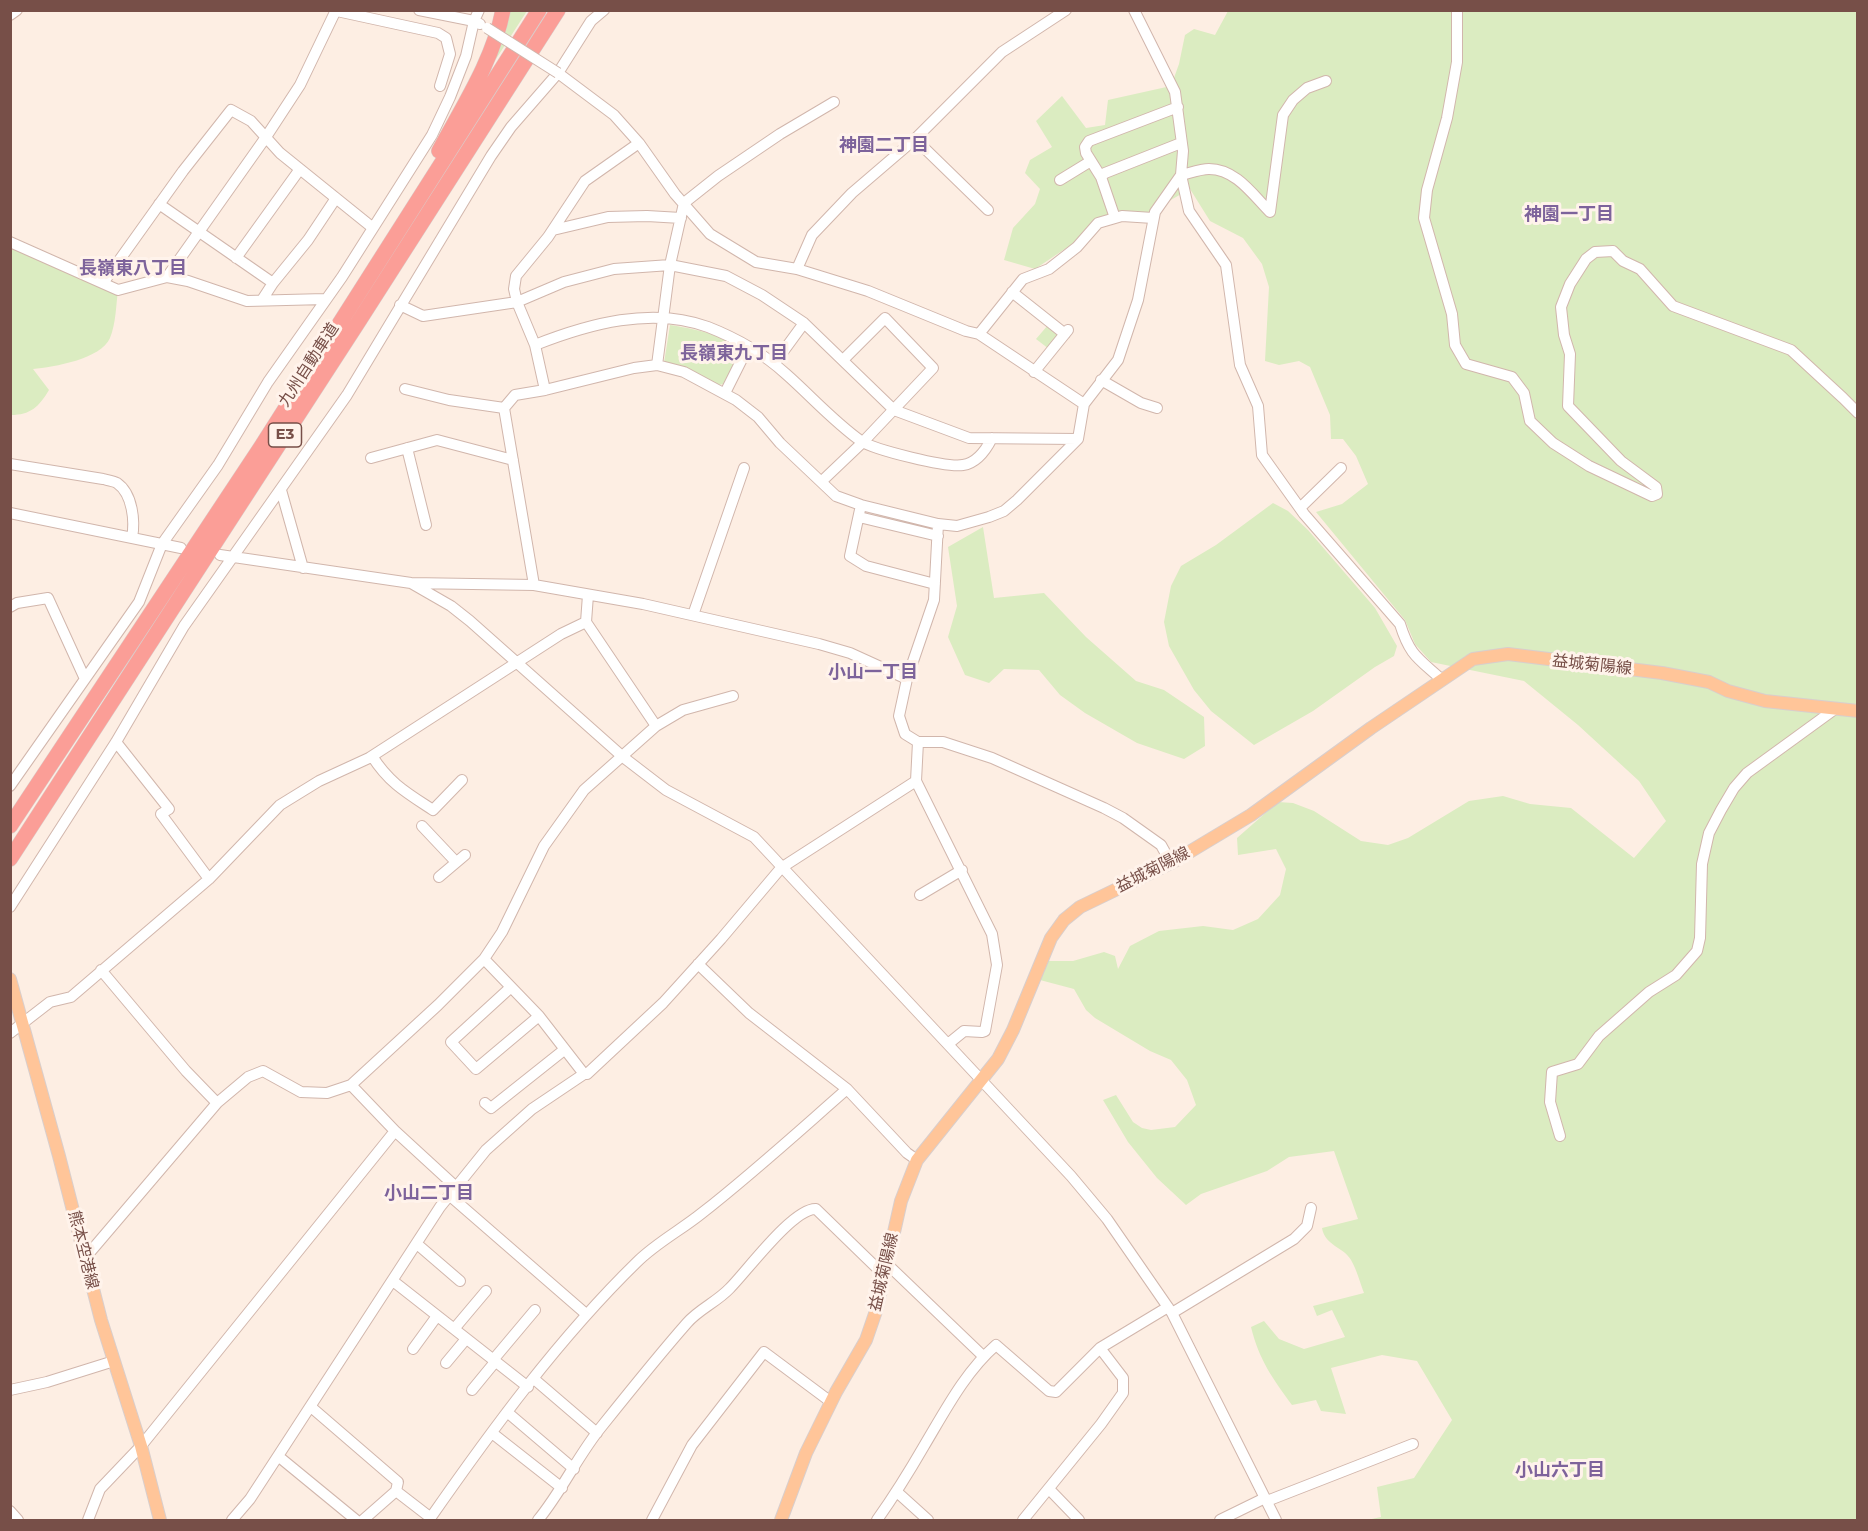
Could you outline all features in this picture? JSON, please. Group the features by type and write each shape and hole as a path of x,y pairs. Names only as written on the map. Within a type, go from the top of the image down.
{"highway":[{"path":"370,277 425,179 485,64 503,10"},
{"name":"九州自動車道","path":"10,826 370,277 539,10"},
{"name":"九州自動車道","path":"10,859 558,10"}],"main road":[{"name":"益城菊陽線","path":"781,1521 807,1453 831,1402 866,1340 877,1308 901,1201 917,1160 998,1059 1013,1030 1051,938 1064,920 1080,907 1171,862 1251,815 1352,741 1473,659 1508,654 1662,673 1709,682 1728,691 1765,701 1857,711"},
{"name":"熊本空港線","path":"10,979 85,1258 141,1446 160,1521"}],"street":[{"path":"10,15 17,10"},
{"path":"419,10 476,16 487,28 558,73 614,115 639,143 669,186 710,234 756,262 796,269 868,291 966,331 979,334 1084,404"},
{"path":"10,907 116,742 184,626 346,395 497,146 558,73 591,21 604,10"},
{"path":"796,269 812,236 852,193 915,139 1002,52 1066,10"},
{"path":"1134,10 1175,92 1183,151 1181,175 1189,211 1226,265 1240,365 1258,406 1262,455 1300,508 1400,624 1407,646 1441,679"},
{"path":"1457,10 1457,62 1448,118 1426,190 1424,219 1452,314 1455,345 1466,364 1512,377 1524,393 1530,421 1553,443 1589,466 1652,496 1657,494 1656,487 1621,461 1568,406 1570,354 1564,335 1561,307 1570,284 1586,259 1595,252 1613,250 1623,261 1640,269 1673,306 1791,350 1857,413"},
{"path":"167,277 300,85 336,11 438,33 446,38 450,54 440,86"},
{"path":"10,786 139,602 162,544 218,465 268,382 342,277 432,135 466,56 476,16"},
{"path":"860,511 957,526 1004,511 1078,439 1084,404 1118,360 1138,300 1155,212 1181,175 1210,169 1229,175 1250,189 1270,212 1283,115 1293,100 1306,88 1326,81"},
{"path":"657,365 670,265 684,203 718,176 780,134 834,102"},
{"path":"1115,218 1101,177 1086,153 1085,147 1089,141 1178,107"},
{"path":"103,283 159,204 231,110 251,121 280,153 373,228"},
{"path":"915,139 988,210"},
{"path":"545,390 535,345 517,302 514,289 516,276 553,230 585,181 639,143"},
{"path":"1101,177 1105,173 1181,143"},
{"path":"1060,180 1091,161"},
{"path":"236,258 300,169"},
{"path":"262,300 308,240 336,198"},
{"path":"159,204 273,283"},
{"path":"553,230 608,218 647,216 681,218"},
{"path":"979,334 1023,279 1049,269 1077,247 1098,223 1122,216 1153,218"},
{"path":"10,242 118,290 167,277 188,281 247,301 325,299"},
{"path":"400,305 423,316 517,302 564,282 614,269 670,265 726,276 762,295 804,323 894,410 969,438 1078,439"},
{"path":"1012,292 1067,332 1034,372"},
{"path":"822,481 863,442 933,368 885,318 843,360"},
{"path":"535,345 579,329 609,322 663,319 689,322 708,327 748,347 774,364 831,416 863,442 877,448 944,464 963,465 980,456 992,438"},
{"path":"774,364 804,323"},
{"path":"725,393 748,347"},
{"path":"504,408 515,395 634,368 657,365 684,372 725,393 758,417 780,442 836,496 860,511 938,536"},
{"path":"1101,380 1142,404 1158,408"},
{"path":"405,389 449,400 504,408"},
{"path":"504,408 534,585"},
{"path":"371,458 437,440 513,460"},
{"path":"407,448 426,525"},
{"path":"10,464 103,479 118,484 126,494 133,512 132,538"},
{"path":"693,615 744,468"},
{"path":"1300,508 1341,468"},
{"path":"280,490 303,568"},
{"path":"860,511 850,556 866,566 935,584"},
{"path":"10,513 181,548"},
{"path":"938,524 934,600 907,678 899,716 905,734 918,742 943,742 992,758 1104,808 1123,818 1161,845 1171,862"},
{"path":"220,555 411,583 534,585 693,615 840,650 907,678"},
{"path":"411,583 451,606 623,757 666,790 754,837 1066,1171 1107,1219 1170,1310 1276,1521"},
{"path":"588,595 586,622 656,726"},
{"path":"10,606 48,598 85,680"},
{"path":"10,1033 50,1002 71,997 208,879 280,805 319,780 372,756 561,634 586,622"},
{"path":"85,1258 217,1103 248,1077 263,1071 301,1092 327,1093 351,1084 438,1005 484,959 502,932 544,846 584,790 656,726 683,710 733,696"},
{"path":"1560,1136 1550,1102 1552,1072 1578,1064 1599,1036 1649,992 1676,975 1698,951 1702,864 1709,833 1734,788 1747,773 1835,708"},
{"path":"116,742 169,809 161,814 208,879"},
{"path":"918,742 916,781 992,934 997,965 985,1031 964,1032 948,1044"},
{"path":"372,756 380,769 400,789 433,810 462,780"},
{"path":"232,1521 250,1499 452,1191 486,1150 532,1109 587,1074 655,1010 781,868 916,781"},
{"path":"423,826 460,858 439,878"},
{"path":"920,895 962,870"},
{"path":"484,959 539,1016 584,1074"},
{"path":"698,964 749,1012 848,1089 907,1153 917,1160"},
{"path":"101,970 186,1071 217,1103"},
{"path":"510,988 451,1042 476,1068 539,1016"},
{"path":"491,1109 564,1050"},
{"path":"351,1084 452,1191 586,1314"},
{"path":"396,1491 430,1519 507,1412 586,1314 647,1252 700,1215 848,1089"},
{"path":"88,1521 100,1489 141,1446 395,1131"},
{"path":"877,1521 897,1492 951,1400 983,1356 996,1345 1048,1391 1056,1392 1100,1348 1294,1239 1307,1226 1311,1208"},
{"path":"538,1521 597,1433 689,1321 728,1291 782,1230 809,1209 816,1209 983,1356"},
{"path":"417,1244 460,1281"},
{"path":"393,1281 494,1361 531,1383 597,1433"},
{"path":"454,1329 486,1291"},
{"path":"472,1390 535,1310"},
{"path":"413,1349 437,1316"},
{"path":"446,1363 466,1339"},
{"path":"1023,1521 1124,1392 1123,1377 1100,1348"},
{"path":"652,1521 692,1445 764,1352 831,1402"},
{"path":"10,1390 47,1382 114,1361"},
{"path":"311,1407 398,1482 396,1491 363,1521"},
{"path":"507,1412 574,1469"},
{"path":"492,1433 562,1488"},
{"path":"1220,1521 1266,1499 1413,1444"},
{"path":"278,1456 356,1521"},
{"path":"1049,1489 1079,1521"},
{"path":"897,1492 927,1521"},
{"path":"10,1511 18,1521"}],"green space":[{"path":"507,11 527,11 496,59 492,57"},
{"path":"1228,11 1857,11 1857,1520 1367,1520 1381,1517 1377,1487 1414,1478 1452,1420 1417,1361 1382,1355 1331,1368 1346,1414 1321,1411 1316,1400 1292,1405 1262,1359 1251,1327 1264,1321 1279,1339 1304,1349 1345,1337 1332,1310 1317,1316 1313,1306 1364,1293 1351,1260 1327,1239 1322,1228 1358,1219 1334,1151 1289,1157 1267,1171 1201,1194 1186,1205 1157,1178 1128,1142 1103,1100 1116,1095 1133,1122 1142,1128 1151,1130 1175,1127 1196,1105 1187,1080 1171,1060 1150,1051 1095,1018 1086,1010 1074,989 1040,980 1045,961 1073,961 1104,952 1115,956 1118,969 1130,946 1159,931 1203,926 1233,930 1258,919 1280,895 1286,869 1276,849 1238,855 1237,838 1278,802 1293,803 1314,811 1361,841 1388,845 1408,838 1469,801 1503,796 1530,804 1571,808 1634,858 1666,821 1639,781 1578,725 1524,681 1431,662 1415,644 1405,620 1316,512 1342,504 1368,484 1356,456 1343,439 1331,439 1330,415 1310,367 1299,361 1279,365 1265,361 1269,287 1262,264 1243,238 1210,221 1190,189 1148,213 1120,212 1035,269 1004,260 1013,228 1035,204 1040,189 1025,173 1030,160 1052,147 1036,121 1062,96 1086,128 1105,125 1108,100 1171,86 1179,64 1185,35 1194,29 1215,35"},
{"path":"10,242 118,290 116,314 110,338 105,345 87,357 76,361 33,369 49,390 42,401 29,412 11,415"},
{"path":"670,325 709,333 729,341 736,347 741,353 723,384 719,385 692,371 664,363"},
{"path":"1048,325 1061,335 1049,349 1036,339"},
{"path":"1273,503 1288,511 1308,530 1375,608 1397,646 1394,656 1313,711 1254,745 1211,711 1194,690 1169,646 1164,622 1171,586 1181,566 1216,545"},
{"path":"983,527 994,598 1044,593 1086,637 1136,681 1164,690 1204,717 1205,746 1184,759 1137,743 1085,713 1060,695 1039,670 1004,669 989,683 965,675 948,637 957,606 948,547"}],"district":[{"name":"神園二丁目","path":"884,146"},
{"name":"神園一丁目","path":"1569,215"},
{"name":"長嶺東八丁目","path":"133,269"},
{"name":"長嶺東九丁目","path":"734,354"},
{"name":"小山一丁目","path":"873,673"},
{"name":"小山二丁目","path":"429,1194"},
{"name":"小山六丁目","path":"1560,1471"}]}
